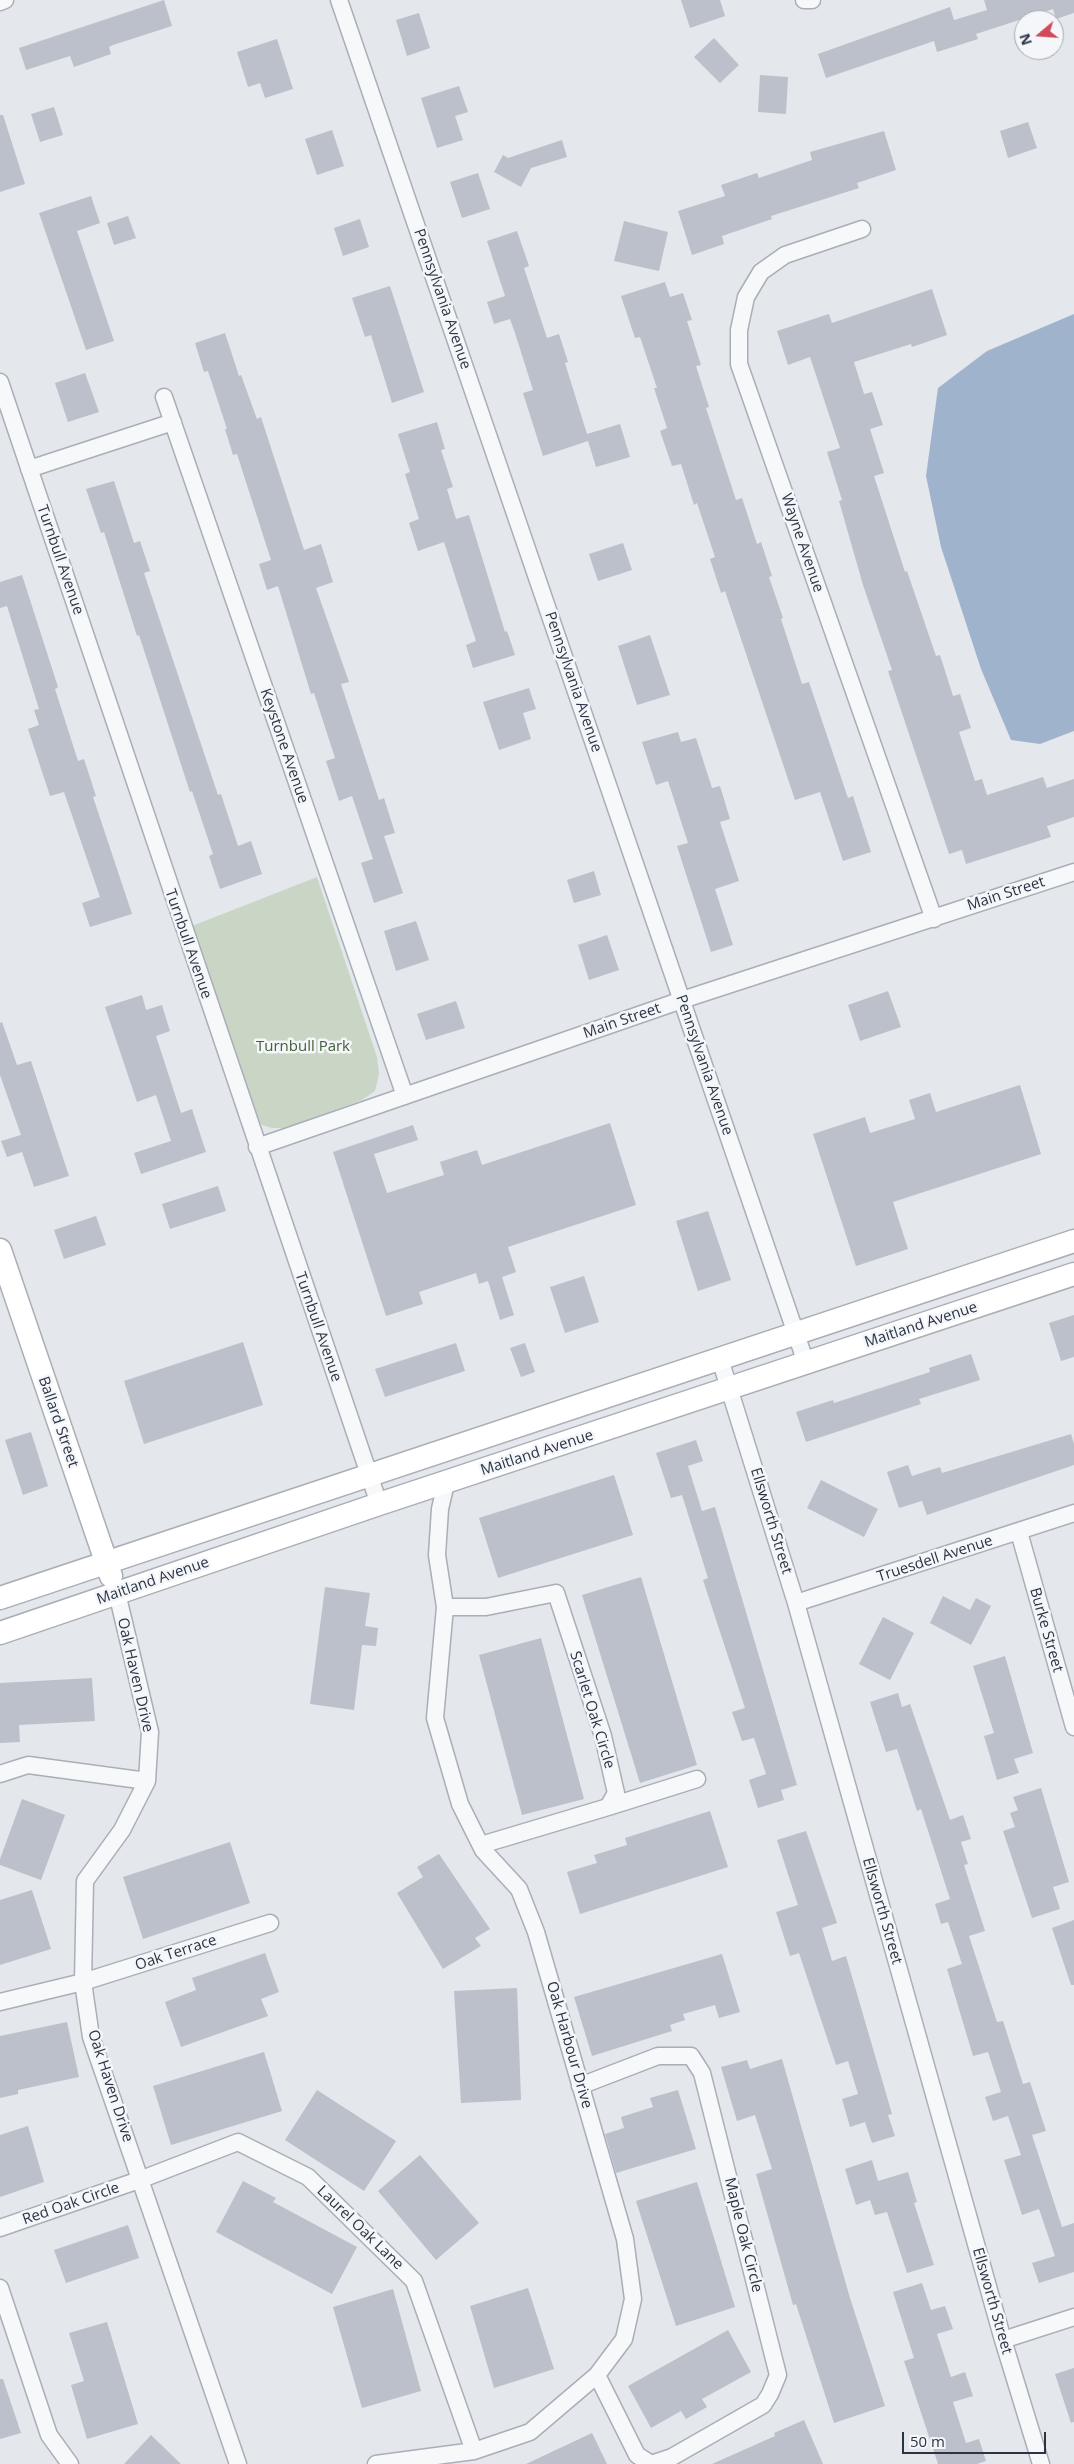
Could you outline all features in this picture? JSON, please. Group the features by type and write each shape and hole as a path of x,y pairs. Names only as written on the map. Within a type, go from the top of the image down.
{"main road":[{"name":"Maitland Avenue","path":"0,1598 1074,1241"},
{"name":"Ballard Street","path":"0,1250 117,1593"},
{"name":"Maitland Avenue","path":"0,1633 379,1504 1074,1274"}],"street":[{"path":"0,2 5,0"},
{"name":"Pennsylvania Avenue","path":"339,0 806,1363"},
{"path":"804,0 812,0"},
{"name":"Wayne Avenue","path":"862,229 785,255 761,272 746,297 739,330 739,364 934,919"},
{"name":"Turnbull Avenue","path":"0,382 257,1148 379,1504"},
{"name":"Keystone Avenue","path":"164,397 405,1096"},
{"path":"30,469 173,422"},
{"name":"Main Street","path":"257,1148 682,1000 1074,872"},
{"name":"Ellsworth Street","path":"720,1359 796,1603 1003,2340 1041,2464"},
{"name":"Oak Harbour Drive","path":"379,2464 474,2451 530,2432 598,2375 624,2339 633,2299 625,2239 536,1932 519,1889 481,1845 460,1804 435,1718 445,1607 437,1555 440,1509 446,1483"},
{"name":"Truesdell Avenue","path":"796,1603 1074,1514"},
{"name":"Burke Street","path":"1019,1532 1074,1727"},
{"name":"Oak Haven Drive","path":"117,1593 150,1732 147,1781 122,1830 85,1881 82,1982 91,2037 142,2179 238,2464"},
{"name":"Scarlet Oak Circle","path":"445,1607 486,1607 556,1593 603,1736 616,1793 608,1807"},
{"path":"0,1774 28,1765 147,1781"},
{"path":"481,1845 697,1779"},
{"name":"Oak Terrace","path":"0,2002 82,1982 270,1923"},
{"name":"Maple Oak Circle","path":"580,2086 658,2056 691,2056 702,2074 778,2375 763,2405 672,2457 651,2464 637,2455 598,2375"},
{"name":"Laurel Oak Lane","path":"142,2179 238,2142 308,2177 414,2281 474,2451"},
{"name":"Red Oak Circle","path":"0,2228 142,2179"},
{"path":"0,2288 49,2436 70,2464"},
{"path":"1003,2340 1074,2317"}],"green space":[{"name":"Turnbull Park","path":"317,877 377,1057 379,1074 375,1091 362,1100 286,1128 272,1128 262,1125 254,1115 192,926"}],"water":[{"path":"1074,314 1074,731 1040,744 1011,740 981,669 941,547 926,476 938,388 987,351"}],"building":[{"path":"164,0 172,26 113,45 109,47 111,54 74,67 70,56 26,70 19,48"},
{"path":"681,0 720,0 725,16 690,28"},
{"path":"984,0 1074,0 1074,13 1064,16 1064,10 1014,10 1014,22 976,34 978,39 937,52 934,41 826,78 818,54 950,7 954,20 987,10"},
{"path":"419,13 430,48 407,56 396,20"},
{"path":"714,38 739,65 720,83 694,57"},
{"path":"277,39 293,89 265,98 260,83 248,87 237,52"},
{"path":"760,75 788,77 786,114 758,112"},
{"path":"459,86 468,112 455,116 463,140 437,148 421,98"},
{"path":"54,107 63,135 40,142 31,114"},
{"path":"0,115 3,115 25,184 0,192"},
{"path":"1028,122 1037,148 1008,158 1000,131"},
{"path":"332,130 344,166 317,175 305,139"},
{"path":"884,131 896,170 857,183 859,188 771,216 772,219 722,236 724,244 692,255 678,211 725,196 721,185 757,173 759,178 812,160 810,152"},
{"path":"562,140 567,157 531,168 521,187 494,172 503,155 508,158"},
{"path":"478,173 490,209 462,218 450,182"},
{"path":"91,196 100,223 77,231 114,341 86,350 39,213"},
{"path":"128,216 136,238 114,245 107,223"},
{"path":"360,219 369,247 343,256 334,228"},
{"path":"624,221 668,232 659,271 614,261"},
{"path":"517,231 529,266 524,268 547,338 559,334 568,362 565,363 587,434 620,424 630,457 596,467 588,441 543,456 523,393 533,390 510,319 494,324 487,302 505,296 487,241"},
{"path":"665,282 670,297 683,293 692,320 687,321 701,365 696,366 709,407 706,408 736,500 742,498 757,544 761,542 772,576 769,577 783,618 781,619 802,684 809,682 848,798 853,796 871,852 843,861 820,792 795,800 725,591 721,593 710,559 715,557 697,503 694,505 681,464 672,466 660,431 667,428 654,388 657,388 640,337 635,338 621,296"},
{"path":"390,286 424,392 392,403 371,335 365,337 352,298"},
{"path":"932,289 947,335 912,347 911,344 854,362 864,394 872,392 883,425 870,429 884,473 874,476 905,572 907,571 936,656 940,655 953,696 960,694 971,728 959,732 975,781 982,779 987,795 1043,777 1047,788 1074,779 1074,817 1047,826 1051,837 966,864 962,850 949,854 888,671 892,670 863,585 839,501 842,500 827,452 840,448 810,357 788,365 777,331 829,314 832,323"},
{"path":"225,333 239,376 241,375 257,419 261,417 304,550 321,544 333,582 316,588 349,682 341,684 379,800 384,798 395,833 384,836 403,893 374,903 361,863 373,859 352,796 339,801 326,761 335,758 314,693 311,694 278,586 267,590 259,564 271,560 237,454 233,455 225,429 227,429 208,371 204,372 195,343"},
{"path":"85,373 99,412 68,422 55,383"},
{"path":"437,422 445,449 441,450 453,487 447,489 456,519 469,515 505,632 507,631 515,655 473,668 466,645 476,641 444,542 418,551 409,523 419,519 405,474 410,472 398,434"},
{"path":"114,481 134,543 140,541 150,571 144,573 218,795 221,794 238,846 251,841 262,874 220,889 209,856 213,854 192,791 190,792 104,532 101,533 86,489"},
{"path":"623,543 632,570 598,581 589,554"},
{"path":"22,575 58,687 55,689 78,761 84,759 96,796 93,797 132,914 90,927 82,903 100,897 64,792 50,796 28,729 39,725 34,710 39,709 7,606 0,608 0,582"},
{"path":"650,635 670,695 637,705 618,646"},
{"path":"529,688 536,709 523,713 531,739 499,750 483,702"},
{"path":"678,732 681,742 696,738 712,788 720,786 730,819 720,822 739,881 715,889 733,945 711,952 677,846 688,843 668,781 656,785 642,742"},
{"path":"594,871 601,895 574,903 567,880"},
{"path":"416,921 429,960 396,971 384,931"},
{"path":"607,935 619,970 589,980 578,945"},
{"path":"888,991 901,1027 860,1041 848,1005"},
{"path":"142,995 146,1010 162,1005 170,1031 156,1036 181,1113 192,1109 206,1152 141,1174 134,1153 171,1141 156,1095 137,1102 105,1007"},
{"path":"456,1001 465,1028 426,1040 417,1014"},
{"path":"2,1022 17,1065 31,1061 69,1176 34,1187 22,1152 7,1157 1,1141 21,1135 0,1075 0,1023"},
{"path":"1020,1085 1041,1154 893,1202 908,1249 856,1266 813,1134 865,1117 870,1133 915,1119 909,1100 930,1093 936,1112"},
{"path":"610,1123 636,1205 508,1247 516,1272 502,1277 514,1315 500,1320 488,1281 479,1284 476,1273 419,1292 423,1304 386,1316 333,1152 413,1125 418,1140 374,1154 387,1193 444,1175 440,1162 477,1150 482,1165"},
{"path":"218,1186 226,1211 170,1229 162,1204"},
{"path":"708,1211 731,1280 698,1291 676,1221"},
{"path":"96,1216 106,1245 64,1259 54,1230"},
{"path":"584,1276 599,1322 565,1333 550,1287"},
{"path":"1074,1315 1074,1357 1061,1361 1049,1323"},
{"path":"243,1342 263,1405 144,1444 124,1381"},
{"path":"456,1343 465,1371 385,1397 375,1369"},
{"path":"525,1343 535,1372 521,1377 510,1348"},
{"path":"971,1354 980,1380 919,1399 921,1404 806,1442 796,1412 833,1400 834,1403 930,1372 929,1368"},
{"path":"31,1432 48,1486 23,1495 5,1440"},
{"path":"1071,1434 1074,1444 1074,1465 927,1515 922,1501 899,1508 887,1472 908,1465 912,1476 940,1467 942,1473"},
{"path":"696,1440 703,1461 688,1466 702,1511 715,1507 797,1785 781,1790 784,1800 758,1808 749,1780 766,1774 754,1738 742,1741 732,1712 745,1708 703,1580 708,1578 682,1495 671,1498 656,1453"},
{"path":"614,1475 633,1535 498,1578 479,1518"},
{"path":"821,1480 878,1509 864,1537 807,1508"},
{"path":"641,1577 697,1765 640,1783 582,1595"},
{"path":"325,1587 370,1593 365,1626 378,1628 376,1646 362,1645 354,1710 310,1704"},
{"path":"943,1596 970,1610 976,1598 991,1606 971,1645 930,1623"},
{"path":"883,1617 914,1633 890,1680 859,1664"},
{"path":"541,1638 584,1799 522,1815 479,1655"},
{"path":"1005,1656 1033,1753 1014,1759 1019,1773 997,1780 984,1736 994,1733 973,1666"},
{"path":"92,1678 95,1721 19,1725 20,1742 0,1743 0,1683"},
{"path":"898,1693 902,1707 910,1704 950,1820 963,1815 971,1839 961,1842 968,1864 964,1865 985,1931 969,1936 997,2022 1003,2021 1023,2084 1030,2082 1046,2131 1032,2135 1062,2227 1074,2223 1074,2272 1039,2283 1032,2263 1055,2256 1039,2209 1022,2215 1004,2160 1021,2155 1008,2116 993,2121 985,2097 1001,2092 988,2052 973,2056 947,1969 962,1964 948,1922 941,1924 935,1904 950,1899 921,1809 917,1811 897,1749 886,1752 870,1702"},
{"path":"1041,1788 1069,1882 1053,1887 1060,1909 1032,1918 1003,1831 1015,1827 1010,1813 1018,1810 1013,1797"},
{"path":"22,1799 65,1815 41,1880 0,1865 0,1859"},
{"path":"710,1811 728,1867 580,1914 567,1872 597,1863 594,1855 627,1845 625,1838"},
{"path":"806,1831 837,1923 822,1928 832,1961 846,1956 892,2114 888,2115 895,2136 872,2143 865,2122 850,2127 842,2099 858,2094 848,2061 836,2065 799,1953 790,1956 776,1912 798,1905 777,1840"},
{"path":"230,1842 250,1903 143,1939 123,1877"},
{"path":"439,1854 490,1929 475,1938 481,1946 443,1969 397,1893 423,1877 417,1867"},
{"path":"32,1890 51,1949 0,1965 0,1900"},
{"path":"1074,1920 1074,1985 1071,1985 1052,1928"},
{"path":"265,1953 279,1992 261,1999 268,2016 181,2047 165,2002 196,1990 192,1978"},
{"path":"722,1954 740,2012 719,2018 715,2005 683,2014 685,2020 670,2025 672,2031 592,2056 574,1997"},
{"path":"517,1988 521,2100 461,2103 454,1991"},
{"path":"67,2022 79,2077 18,2090 18,2094 0,2098 0,2036"},
{"path":"264,2052 282,2111 171,2145 153,2086"},
{"path":"782,2059 850,2298 885,2406 834,2423 796,2304 793,2305 756,2174 772,2169 755,2115 737,2121 721,2067 747,2060 750,2069"},
{"path":"317,2090 396,2141 364,2191 285,2140"},
{"path":"678,2090 696,2149 616,2173 605,2134 624,2128 621,2117 653,2107 650,2098"},
{"path":"28,2126 44,2182 0,2197 0,2135"},
{"path":"420,2155 479,2223 436,2260 378,2191"},
{"path":"872,2160 878,2181 908,2172 917,2202 914,2203 934,2265 907,2273 887,2212 875,2215 870,2200 856,2205 845,2169"},
{"path":"243,2181 276,2198 273,2202 357,2247 332,2294 216,2232"},
{"path":"697,2182 735,2307 676,2326 636,2201"},
{"path":"128,2225 139,2258 66,2283 54,2250"},
{"path":"922,2283 931,2310 945,2306 953,2329 937,2334 951,2377 965,2372 973,2396 953,2402 966,2443 979,2439 986,2461 977,2464 938,2464 904,2361 914,2358 893,2292"},
{"path":"528,2288 554,2369 494,2388 470,2306"},
{"path":"393,2289 421,2391 362,2408 333,2307"},
{"path":"107,2322 138,2424 87,2439 71,2385 84,2381 69,2333"},
{"path":"728,2330 751,2372 702,2399 707,2407 686,2419 681,2411 651,2428 628,2386"},
{"path":"1074,2368 1074,2422 1071,2423 1055,2374"},
{"path":"0,2379 3,2379 21,2433 0,2439"},
{"path":"804,2420 823,2464 712,2464 775,2436 774,2433"},
{"path":"592,2433 607,2464 526,2464"},
{"path":"151,2435 181,2464 124,2464"}]}
